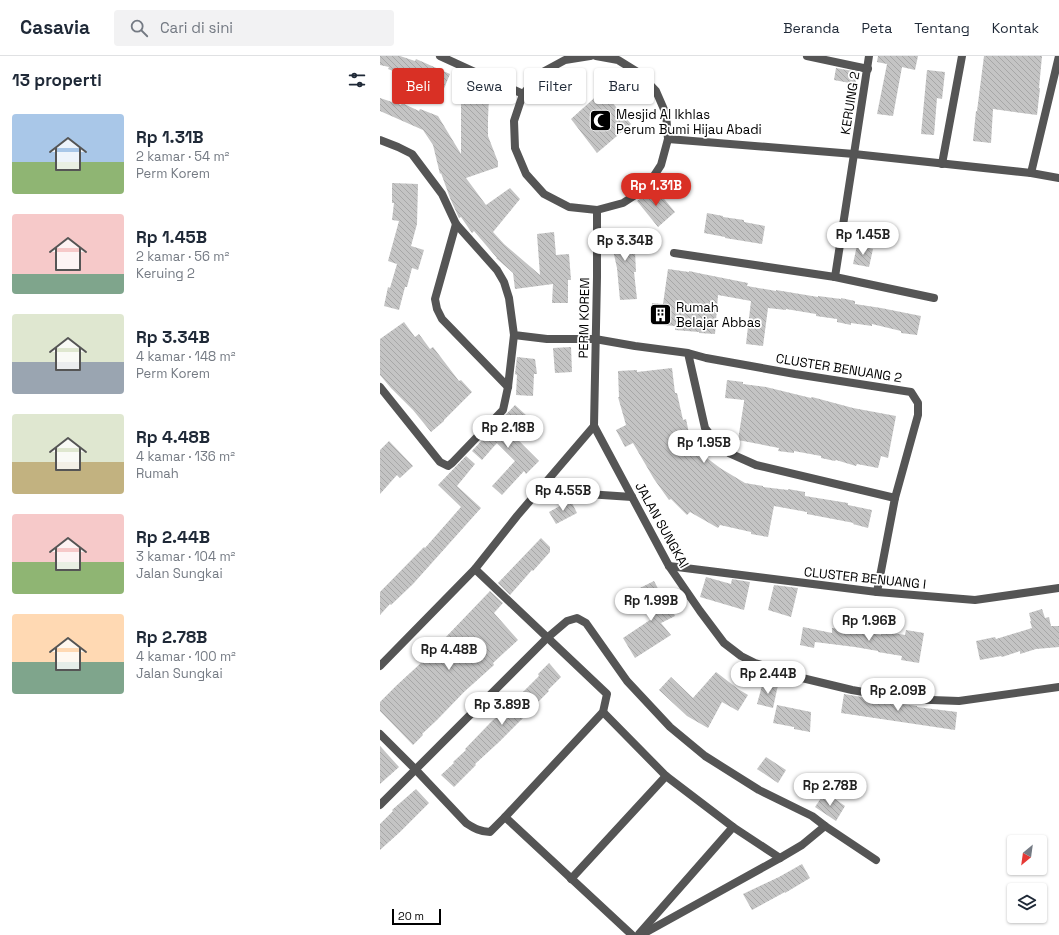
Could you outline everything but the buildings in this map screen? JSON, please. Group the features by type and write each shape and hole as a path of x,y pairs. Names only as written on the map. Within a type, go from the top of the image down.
{"street":[{"path":"440,56 523,94"},
{"path":"590,56 565,60 541,73 523,94 514,121 515,148 526,174 544,194 569,207 597,210 623,203 646,188 661,165 668,139 666,114 656,91 639,73 618,60 596,56"},
{"path":"807,56 868,69"},
{"name":"KERUING 2","path":"835,277 869,56"},
{"path":"942,164 962,56"},
{"path":"1032,173 1059,56"},
{"path":"668,139 854,154 1032,173 1059,178"},
{"path":"380,140 412,154 442,194 456,224 497,270 504,282 509,298 514,335 508,387 503,410 448,466 440,462 380,387"},
{"name":"PERM KOREM","path":"594,426 597,210"},
{"path":"456,224 435,299 437,309 442,319 508,387"},
{"path":"674,253 835,277 934,298"},
{"path":"514,335 547,339 595,339 688,353 705,428 716,442 729,453 756,465 895,498"},
{"name":"CLUSTER BENUANG 2","path":"688,353 706,358 795,374 911,392 918,403 918,415 895,498 877,592"},
{"path":"380,666 475,569 517,516 594,426"},
{"name":"JALAN SUNGKAI","path":"594,426 669,566 724,643 741,656 755,663 802,678 852,690 904,699 959,701 1059,687"},
{"path":"532,499 587,494 632,497"},
{"name":"CLUSTER BENUANG I","path":"669,566 877,592 975,600 1059,588"},
{"path":"380,734 466,823 475,829 490,832 603,712 607,694 475,569"},
{"path":"380,805 548,638 567,621 577,618 586,623 627,681 670,727 705,756 760,790 812,816 876,860"},
{"path":"603,712 666,776 733,827 780,858"},
{"path":"571,879 666,776"},
{"path":"505,817 632,935"},
{"path":"639,935 780,858 802,844 825,826"},
{"path":"639,935 733,827"}],"place":[{"name":"Mesjid Al Ikhlas Perum Bumi Hijau Abadi","path":"601,121"},
{"name":"Rumah Belajar Abbas","path":"660,314"}]}
